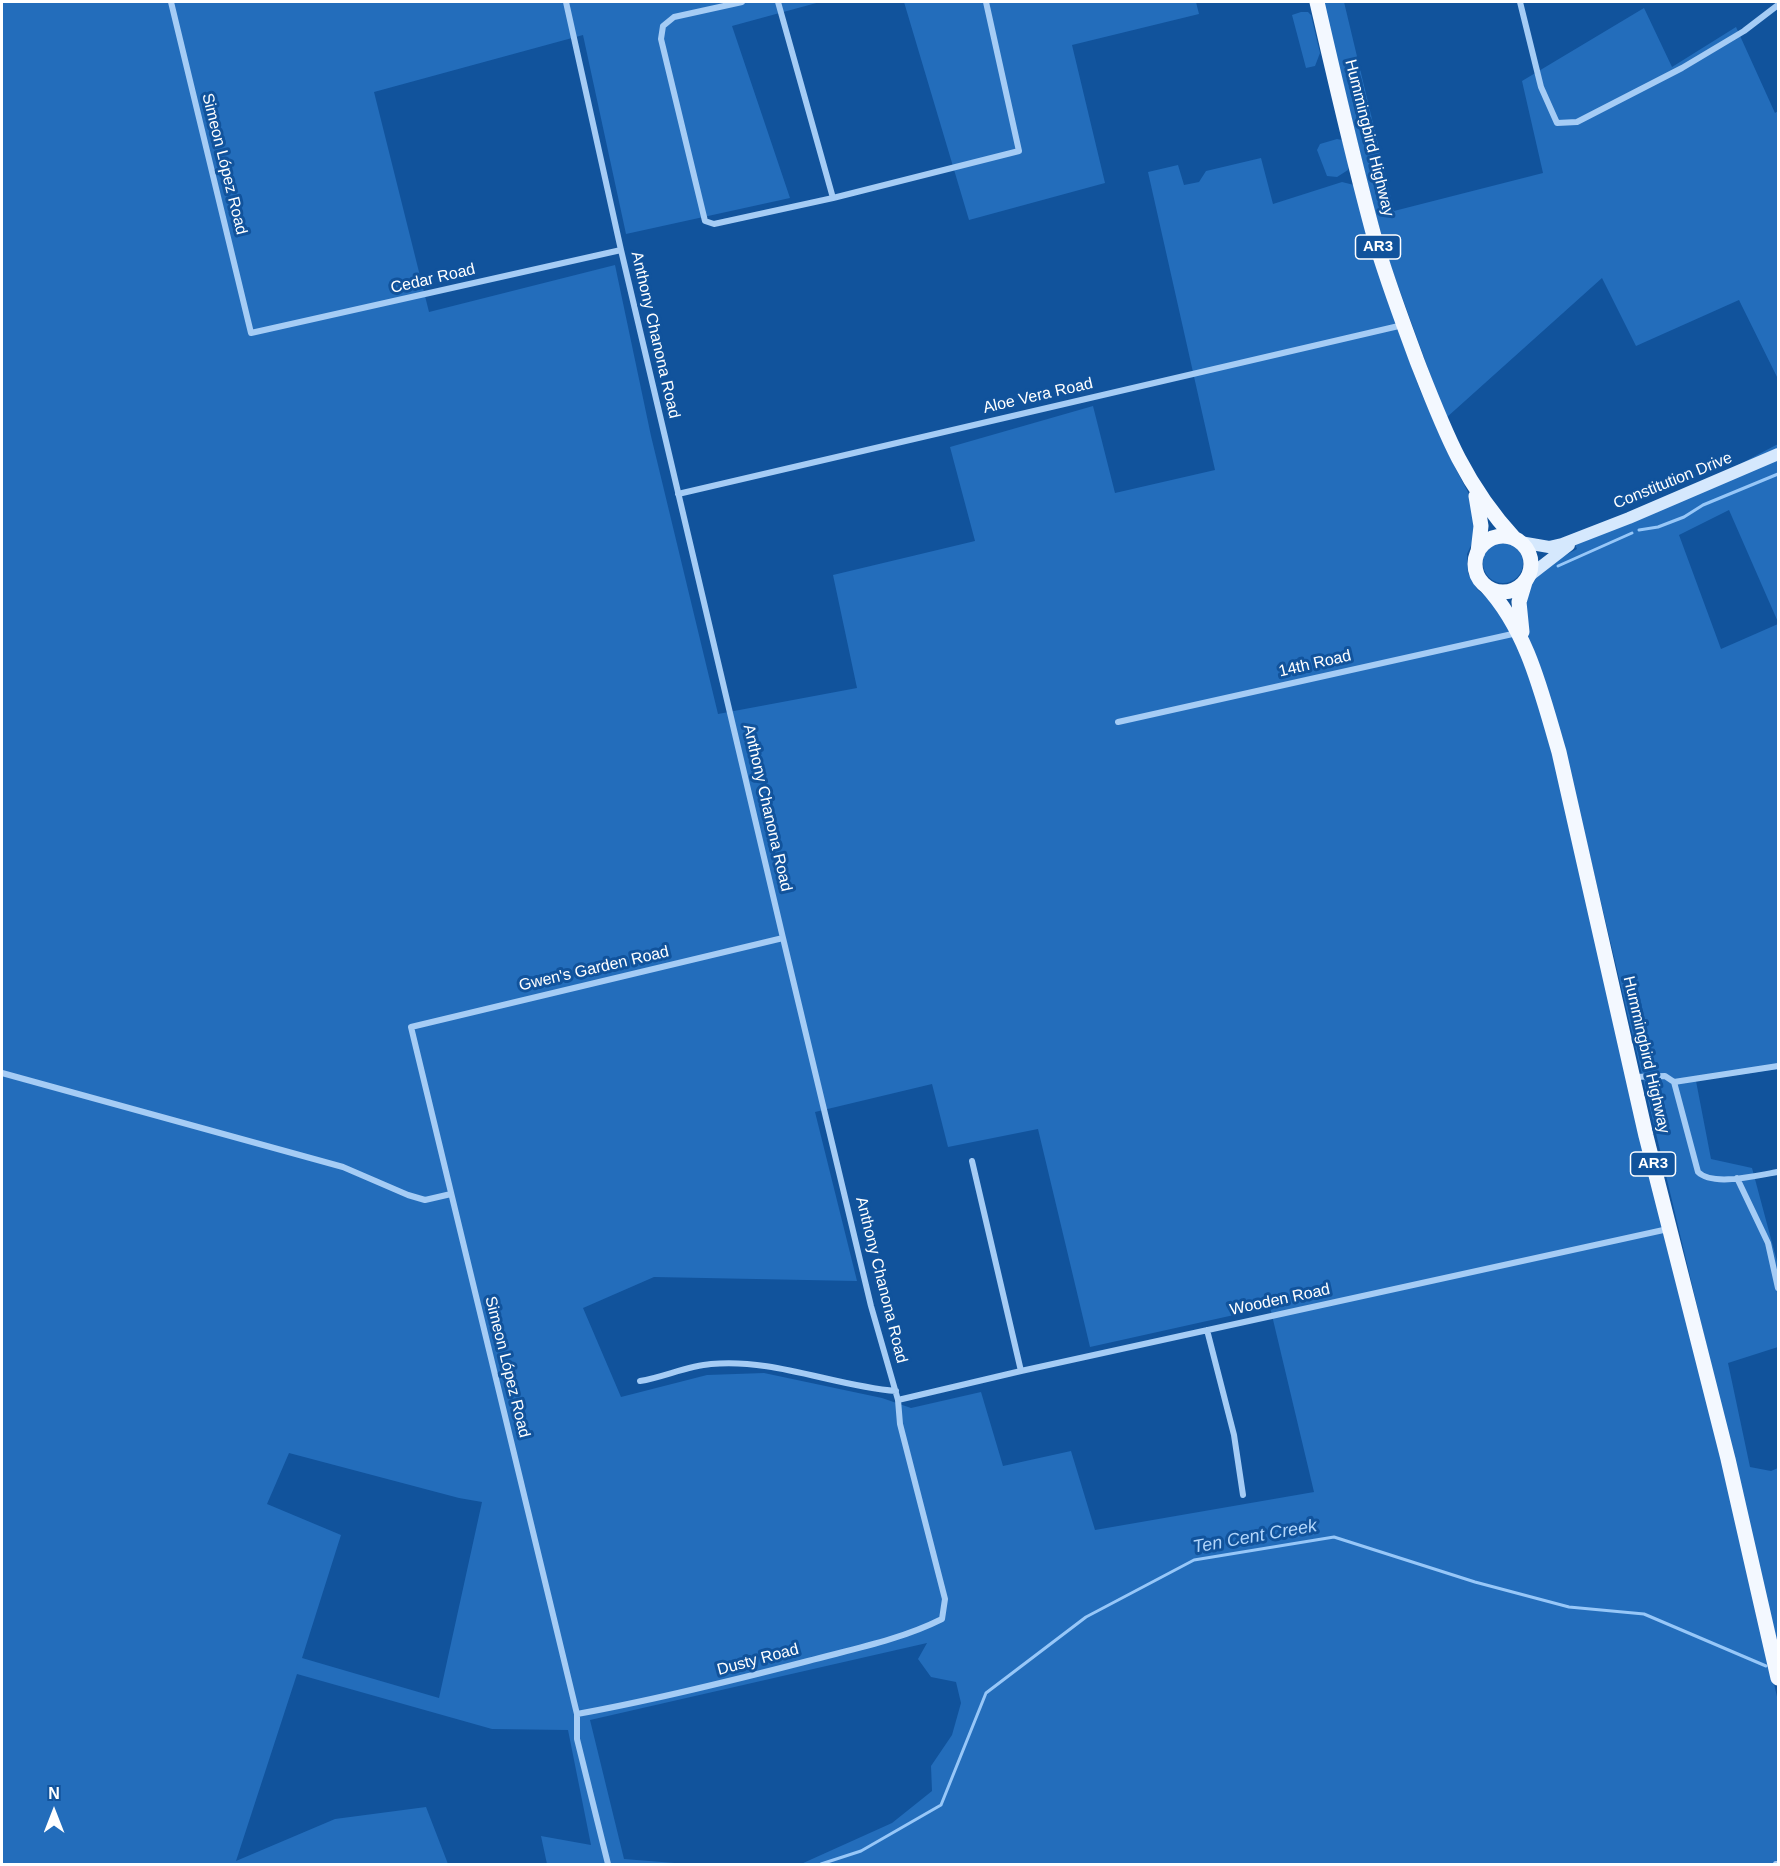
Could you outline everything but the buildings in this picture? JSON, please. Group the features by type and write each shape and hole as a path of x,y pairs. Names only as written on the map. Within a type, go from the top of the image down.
{"main road":[{"name":"Hummingbird Highway","path":"1317,2 1374,238 1404,325 1445,433 1471,482 1494,515 1518,541"},
{"name":"Constitution Drive","path":"1518,541 1549,547 1580,537 1779,454"},
{"name":"Hummingbird Highway","path":"1471,482 1481,515 1481,538 1477,553"},
{"path":"1507,537 1518,541 1530,558 1527,579 1510,591 1502,592 1486,586 1476,571 1477,553 1490,540 1507,537"},
{"name":"Constitution Drive","path":"1527,579 1580,537"},
{"name":"Hummingbird Highway","path":"1526,650 1519,602 1527,579"},
{"name":"Hummingbird Highway","path":"1486,586 1504,608 1526,650 1543,696 1559,752 1669,1229 1728,1459 1779,1678"}],"street":[{"name":"Simeon López Road","path":"171,2 251,333"},
{"name":"Anthony Chanona Road","path":"566,2 621,250 783,938 871,1306 896,1391 900,1424 945,1599 942,1619"},
{"path":"742,2 674,17 663,26 661,39 705,221 714,224 833,198 1019,152 986,2"},
{"path":"778,2 833,198"},
{"path":"1520,2 1540,87 1557,123 1577,123 1682,68 1744,31 1779,5"},
{"name":"Cedar Road","path":"251,333 621,250"},
{"name":"Aloe Vera Road","path":"678,494 1404,325"},
{"name":"14th Road","path":"1119,722 1517,633"},
{"name":"Gwen's Garden Road","path":"411,1027 783,938"},
{"name":"Simeon López Road","path":"411,1027 577,1714 577,1739 608,1864"},
{"path":"1674,1082 1779,1066"},
{"path":"2,1073 343,1167 425,1200 451,1194"},
{"path":"1633,1077 1665,1076 1674,1082 1698,1172 1710,1180 1779,1172"},
{"path":"972,1161 1021,1371"},
{"path":"1737,1178 1768,1243 1779,1288"},
{"name":"Wooden Road","path":"898,1400 1669,1229"},
{"path":"1207,1330 1234,1435 1243,1496"},
{"path":"640,1382 665,1377 693,1366 733,1363 762,1365 856,1387 896,1391"},
{"name":"Dusty Road","path":"577,1714 657,1699 875,1644 922,1629 942,1619"}],"shaded area":[{"path":"2,2 820,2 732,26 790,198 626,234 583,35 374,92 429,312 615,265 651,436 718,714 857,688 833,575 975,541 950,447 1093,406 1115,493 1215,470 1148,172 1178,165 1184,185 1199,182 1206,171 1261,158 1273,204 1342,182 1354,185 1402,341 1420,390 1449,456 1470,496 1475,514 1473,541 1467,554 1468,573 1477,589 1496,606 1511,630 1537,697 1558,776 1657,1178 1778,1701 1778,1864 801,1864 892,1823 932,1791 931,1766 952,1735 961,1703 956,1682 931,1677 918,1659 927,1643 590,1720 624,1859 687,1864 547,1864 541,1836 591,1845 568,1730 492,1729 297,1674 236,1861 335,1819 426,1807 448,1864 2,1864","holes":["932,1084 948,1147 1038,1129 1090,1347 1270,1307 1314,1492 1095,1530 1071,1451 1003,1466 981,1392 911,1408 882,1398 764,1373 707,1375 621,1397 583,1308 654,1277 857,1281 815,1112","289,1453 482,1502 439,1698 302,1658 341,1535 267,1504"]},
{"path":"904,2 1196,2 1199,14 1072,45 1105,183 969,220"},
{"path":"1323,2 1344,2 1394,211 1543,173 1522,81 1644,8 1672,67 1736,27 1775,113 1778,111 1778,379 1739,300 1636,346 1602,278 1446,418 1389,261"},
{"path":"1308,12 1311,15 1320,53 1315,66 1306,68 1292,15"},
{"path":"1337,139 1342,140 1348,170 1337,177 1327,176 1317,150 1320,144"},
{"path":"1778,444 1778,622 1729,510 1679,535 1721,649 1778,624 1778,1069 1696,1081 1711,1159 1752,1168 1778,1265 1778,1347 1728,1363 1750,1467 1771,1471 1778,1468 1778,1646 1570,772 1524,622 1528,590 1533,580 1562,557 1577,549 1572,537 1704,483"},
{"path":"1503,543 1511,544 1517,549 1522,555 1522,571 1517,577 1511,582 1503,583 1495,582 1489,577 1484,571 1483,563 1484,555 1489,549 1495,544"}],"waterway":[{"path":"1639,530 1658,527 1684,517 1703,505 1778,474"},
{"path":"1558,566 1632,533"},
{"name":"Ten Cent Creek","path":"821,1864 861,1851 941,1805 986,1693 1086,1617 1194,1560 1334,1537 1475,1582 1569,1607 1644,1614 1766,1666"}]}
